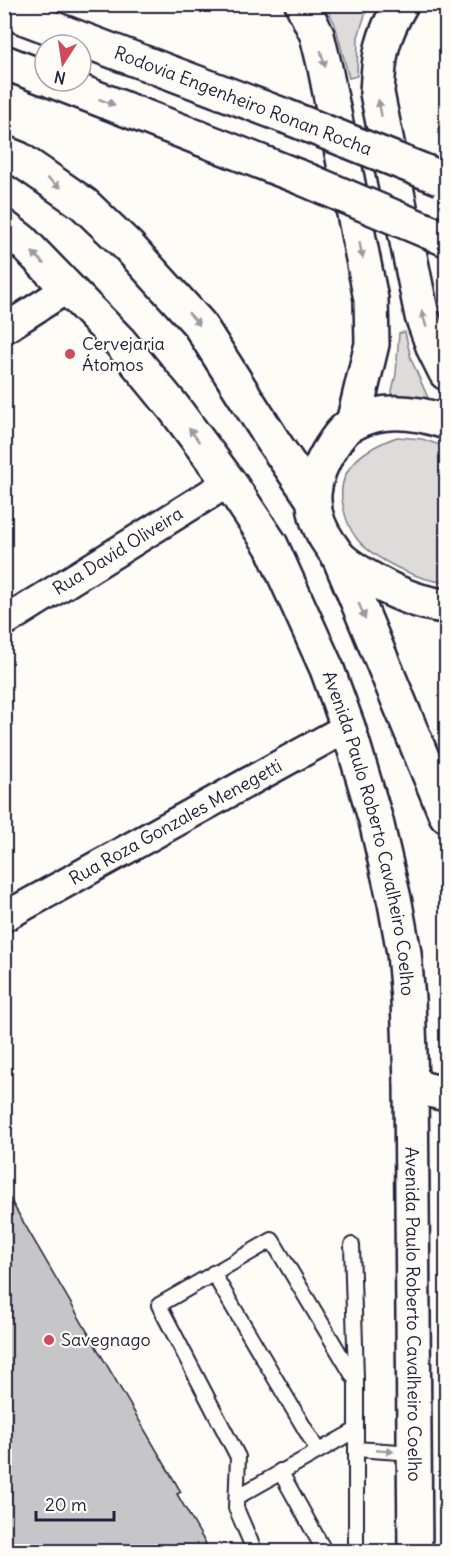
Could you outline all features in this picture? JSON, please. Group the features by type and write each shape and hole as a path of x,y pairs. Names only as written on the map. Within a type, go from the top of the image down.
{"main road":[{"path":"302,4 316,34 325,68 371,299 372,344 352,423 327,454 317,476 312,498 316,519 339,557 447,815"},
{"path":"401,4 390,24 379,56 377,93 422,316 434,349 447,373"},
{"name":"Rodovia Engenheiro Ronan Rocha","path":"4,10 285,116 444,180"},
{"path":"4,62 33,73"},
{"path":"84,93 302,178 447,239"},
{"path":"4,153 19,159 84,204 129,247 199,324 312,498"},
{"name":"Avenida Paulo Roberto Cavalheiro Coelho","path":"4,227 21,240 120,342 174,408 229,482 271,545 327,669 348,727 376,821 395,903 404,953 408,999 411,1082 415,1551"},
{"path":"352,423 388,412 425,415 447,422"},
{"path":"339,557 395,593 447,606"},
{"path":"411,1082 424,1089 447,1094"}],"street":[{"path":"4,329 68,288"},
{"name":"Rua David Oliveira","path":"4,622 229,482"},
{"name":"Rua Roza Gonzales Menegetti","path":"4,917 348,727"}],"lane":[{"path":"255,1551 236,1508 238,1456 159,1305 272,1240 356,1381"},
{"path":"352,1245 356,1381 356,1551"},
{"path":"213,1273 318,1451"},
{"path":"237,1497 356,1430"},
{"path":"356,1449 414,1453"},
{"path":"280,1471 325,1551"}],"shaded area":[{"path":"325,5 368,5 358,37 357,76 349,78 335,24"},
{"path":"405,332 411,359 428,398 391,395 396,374 399,333"},
{"path":"397,437 422,439 446,447 446,582 416,576 376,556 357,539 346,518 342,492 348,470 355,461 374,447"}],"building":[{"name":"Savegnago","path":"4,1189 181,1492 177,1494 210,1551 4,1551"}],"place":[{"name":"Cervejaria Átomos","path":"70,354"},
{"name":"Savegnago","path":"49,1340"}]}
